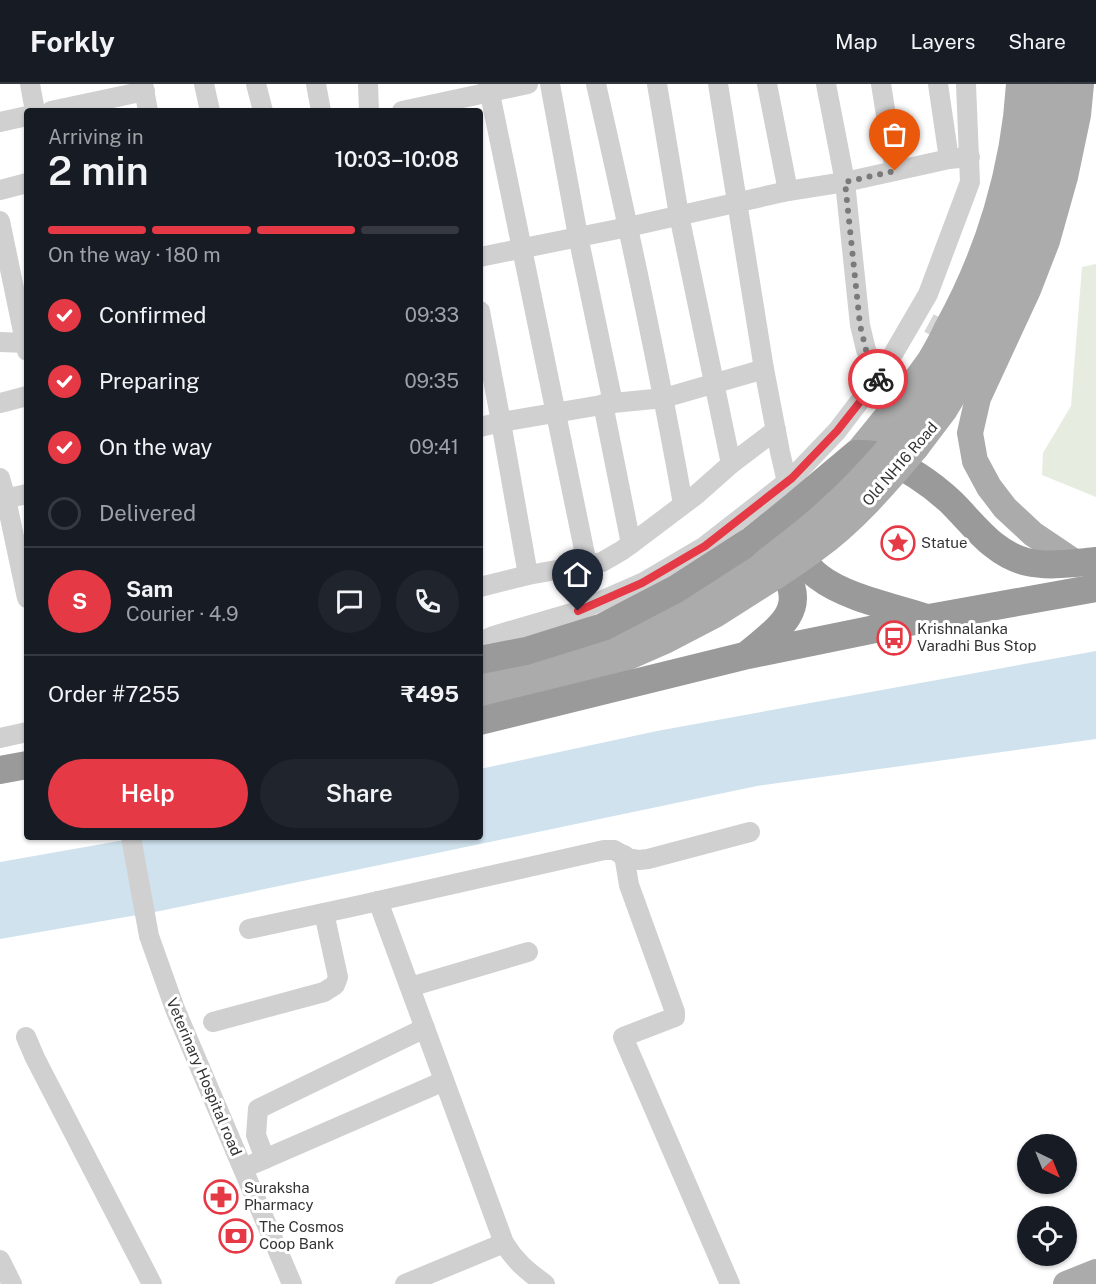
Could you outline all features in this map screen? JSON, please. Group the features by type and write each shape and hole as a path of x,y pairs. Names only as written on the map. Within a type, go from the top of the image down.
{"highway":[{"path":"483,644 526,651 603,627 676,590 764,560 790,494 856,454 873,455 919,477 938,491 988,542 1006,554 1027,562 1042,564 1086,562"},
{"path":"790,494 791,526 797,548 810,569 819,578 859,597 929,618"},
{"path":"748,655 782,624 793,604 787,578 766,550 764,560"},
{"path":"1042,564 1043,597"},
{"path":"483,720 748,655 929,618 1096,588"},
{"path":"0,770 24,766"},
{"path":"0,790 24,786"}],"main road":[{"path":"856,454 931,358 975,272 994,220 1013,143 1019,84"},
{"name":"Old NH16 Road","path":"483,680 542,667 589,652 649,628 694,606 764,560 815,549 859,512 884,486 908,441 911,421 955,353 998,267 1020,200 1035,139 1042,84"},
{"name":"Old NH16 Road","path":"908,441 944,411 977,356 1012,283 1040,207 1059,116 1062,84"},
{"path":"1081,84 1078,115 1065,177 1047,241 1028,290 978,398 970,433 975,461 989,487 1005,508 1033,534 1086,562"},
{"name":"Old NH16 Road","path":"483,700 577,676 668,640 715,615 764,560"},
{"path":"1066,1284 1096,1272"}],"street":[{"path":"30,84 34,108"},
{"path":"204,84 209,108"},
{"path":"256,84 262,108"},
{"path":"316,84 320,108"},
{"path":"368,84 369,108"},
{"path":"438,107 488,88 528,84"},
{"path":"550,84 631,544"},
{"path":"596,84 664,398 683,504"},
{"path":"657,84 679,215 731,465"},
{"path":"718,84 764,369 790,494"},
{"path":"767,84 788,191"},
{"path":"826,84 845,182 860,325 866,350 879,377"},
{"path":"880,84 895,171"},
{"path":"938,84 949,159"},
{"path":"483,642 494,636 578,611 642,583 790,494 922,320 928,294 970,182 966,84"},
{"path":"58,108 91,93 144,88 147,108"},
{"path":"488,88 587,564"},
{"path":"0,122 24,117"},
{"path":"483,256 788,191 845,182 949,159 970,157"},
{"path":"0,190 24,184"},
{"path":"0,221 6,279 24,339"},
{"path":"483,327 528,574"},
{"path":"0,342 24,346"},
{"path":"483,426 555,412 664,398 764,369"},
{"path":"0,403 24,397"},
{"path":"483,587 528,574 602,562 631,544 776,430"},
{"path":"0,478 24,585"},
{"path":"3,499 24,495"},
{"path":"0,738 24,733"},
{"path":"249,929 604,850 614,850 628,858 648,859 750,832"},
{"name":"Veterinary Hospital road","path":"132,840 149,936 175,1009 292,1284"},
{"path":"624,855 629,885 675,1017 623,1037 730,1284"},
{"path":"378,901 504,1243 513,1258 544,1284"},
{"path":"213,1022 324,992 335,985 338,977 324,913"},
{"path":"410,987 528,952"},
{"path":"265,1159 256,1135 258,1109 425,1028"},
{"path":"26,1037 152,1284"},
{"path":"243,1168 444,1081"},
{"path":"405,1284 504,1243"},
{"path":"0,1260 12,1284"}],"shaded area":[{"path":"1096,264 1096,497 1042,475 1043,453 1071,406 1082,267"}],"water":[{"path":"1096,651 1096,739 757,786 160,911 0,939 0,862 125,840 483,840 483,768 657,731"}],"tunnel":[{"path":"929,323 957,338"}],"way so far":[{"path":"878,379 866,350 860,325 845,182 895,171"}],"place":[{"name":"Statue","path":"898,543"},
{"name":"Krishnalanka Varadhi Bus Stop","path":"894,638"},
{"name":"Suraksha Pharmacy","path":"221,1197"},
{"name":"The Cosmos Coop Bank","path":"236,1236"}],"route":[{"path":"578,611 642,583 705,546 792,478 837,431 878,379"}]}
